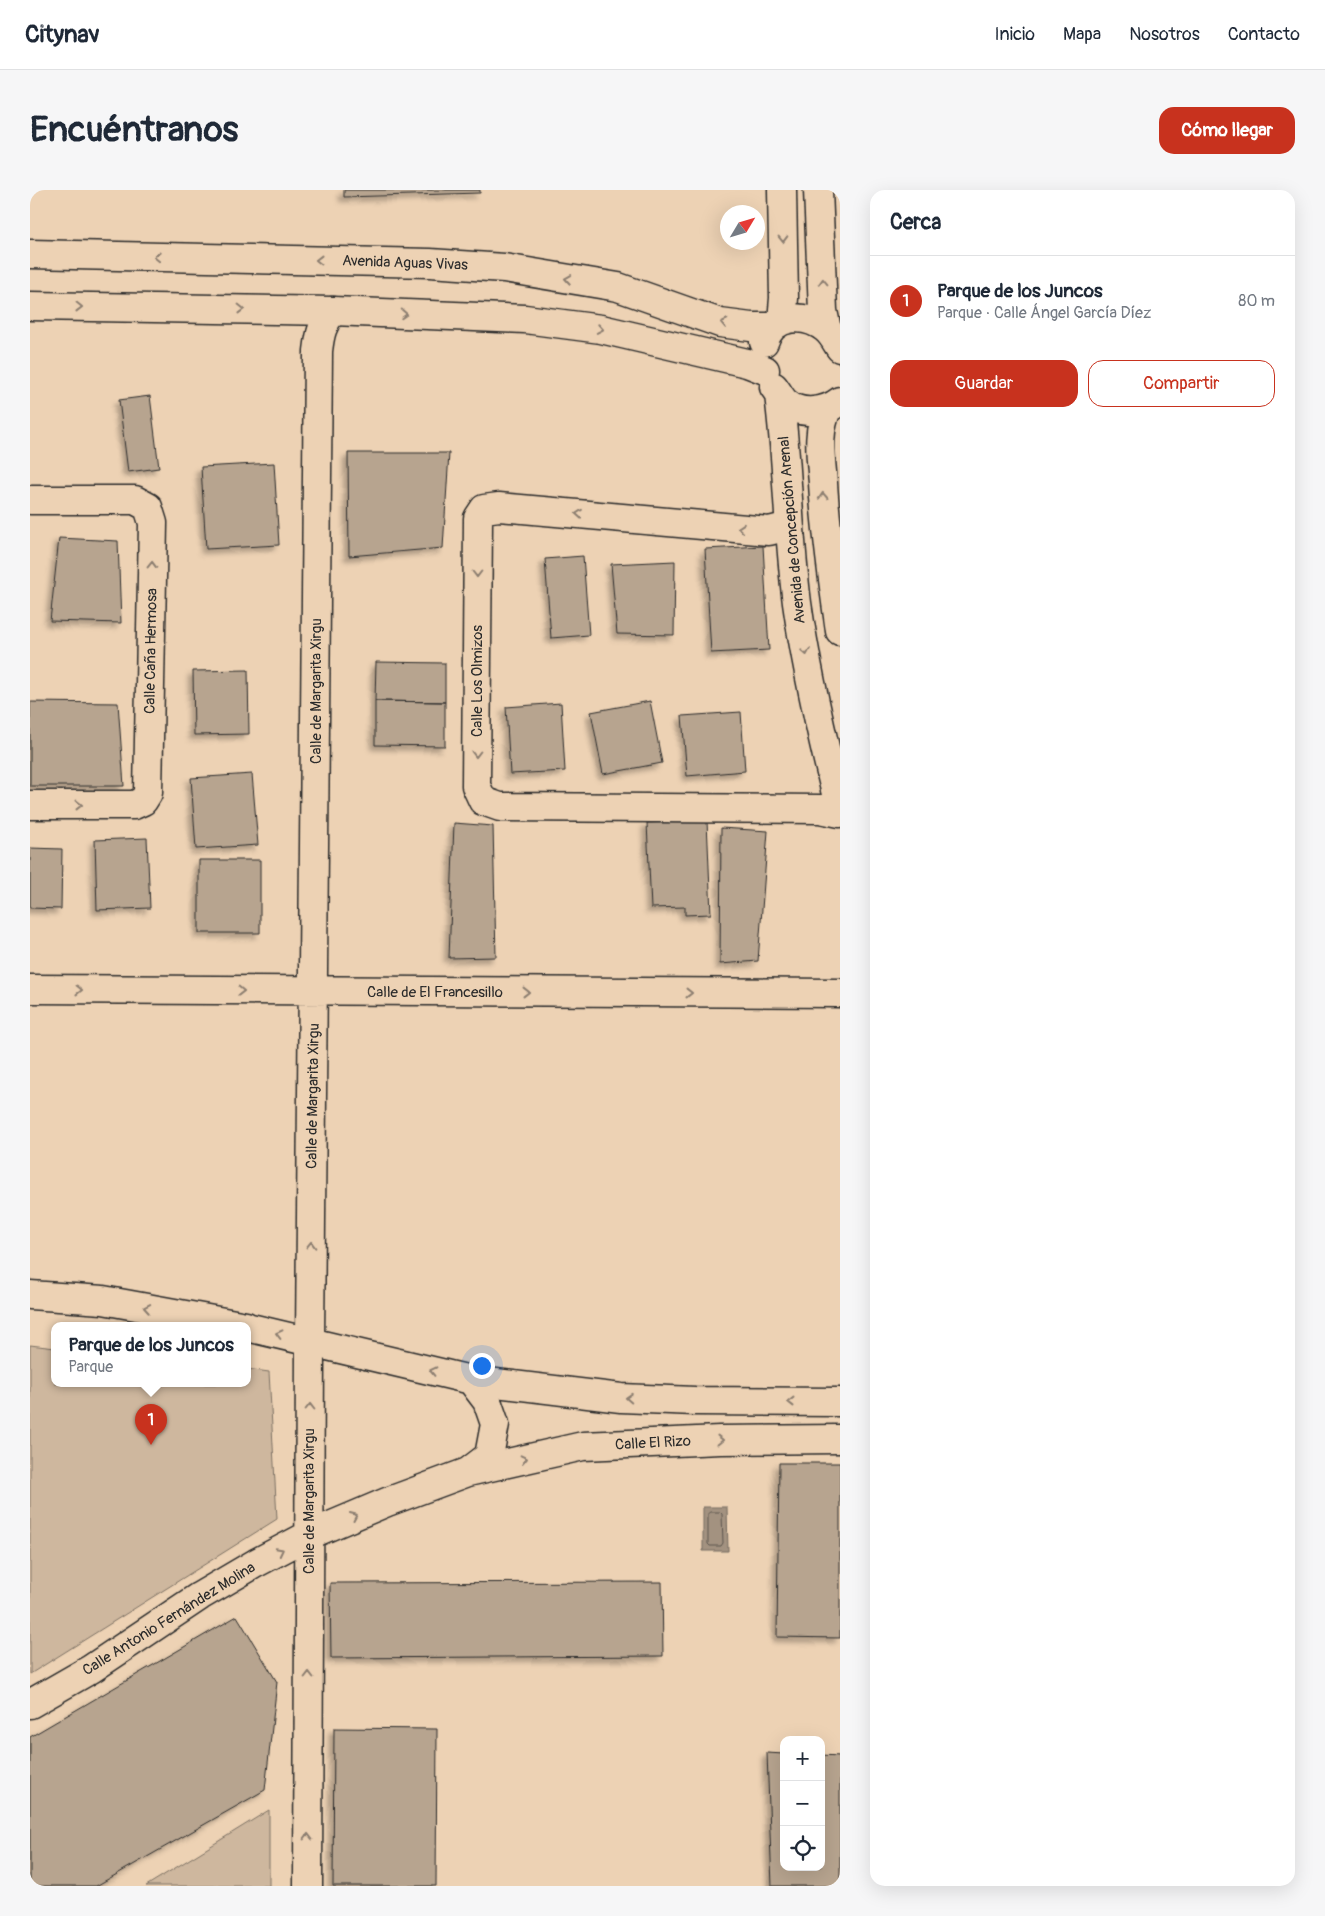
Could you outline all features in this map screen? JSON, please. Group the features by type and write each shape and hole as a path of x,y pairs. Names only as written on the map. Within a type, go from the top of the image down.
{"street":[{"path":"782,190 784,298 777,324 765,337 762,358 765,370 786,404 796,409 815,412 834,405"},
{"path":"818,190 824,311 834,339"},
{"name":"Avenida Aguas Vivas","path":"30,254 430,263 504,268 618,287 720,323 751,327 777,324 792,318 812,320 834,339"},
{"path":"30,306 333,311 525,319 601,329 747,363 765,370"},
{"name":"Calle de Margarita Xirgu","path":"308,1886 310,1342 318,351 320,331 324,322 333,311"},
{"name":"Avenida de Concepción Arenal","path":"780,395 789,526 797,603 815,709 840,812"},
{"path":"834,405 822,419 821,452 826,529 840,631"},
{"name":"Calle Caña Hermosa","path":"30,500 135,500 148,508 153,523 148,793 143,801 134,805 30,805"},
{"name":"Calle Los Olmizos","path":"789,526 769,531 499,507 484,509 478,518 476,786 483,801 500,807 820,809 840,812"},
{"name":"Calle de El Francesillo","path":"30,989 314,992 840,993"},
{"path":"30,1295 103,1300 225,1322"},
{"path":"251,1327 471,1380 621,1398 695,1401 840,1402"},
{"name":"Calle El Rizo","path":"468,1472 489,1456 495,1424 487,1401 471,1380"},
{"name":"Calle El Rizo","path":"309,1535 387,1502 468,1472 583,1446 720,1440 840,1440"},
{"name":"Calle Antonio Fernández Molina","path":"30,1704 91,1668 200,1596 309,1535"}],"shaded area":[{"path":"30,1345 51,1348 51,1387 251,1387 251,1370 269,1372 277,1519 30,1674"},
{"path":"269,1810 269,1886 146,1886"}],"water":[{"path":"703,1507 727,1507 728,1551 703,1551"}],"building":[{"path":"344,190 480,190 480,193 344,197"},
{"path":"150,396 159,468 128,472 119,400"},
{"path":"348,453 449,453 443,548 349,556"},
{"path":"274,463 279,545 206,549 201,467"},
{"path":"59,538 118,541 121,623 50,621"},
{"path":"763,546 769,650 711,653 705,549"},
{"path":"583,556 589,635 551,638 545,559"},
{"path":"675,561 674,635 617,634 611,564"},
{"path":"376,662 445,663 445,702 375,701"},
{"path":"248,670 249,734 194,735 193,671"},
{"path":"375,701 445,702 445,746 375,745"},
{"path":"650,701 662,763 603,774 591,712"},
{"path":"30,702 118,703 124,786 30,786"},
{"path":"561,703 565,771 510,774 506,707"},
{"path":"741,712 745,771 687,776 682,716"},
{"path":"252,774 258,845 196,849 191,778"},
{"path":"707,821 711,914 685,915 685,907 651,908 647,823"},
{"path":"454,823 493,826 496,957 449,958"},
{"path":"721,828 768,831 758,961 720,964"},
{"path":"147,838 150,908 97,910 95,840"},
{"path":"30,848 62,849 61,909 30,908"},
{"path":"199,860 260,860 260,933 199,933"},
{"path":"779,1463 840,1463 840,1638 777,1637"},
{"path":"662,1582 663,1656 331,1658 330,1583"},
{"path":"237,1616 277,1682 265,1790 96,1886 30,1886 30,1737"},
{"path":"334,1728 437,1729 436,1886 333,1886"},
{"path":"767,1753 780,1754 780,1871 825,1871 825,1755 840,1756 840,1886 772,1886"}],"place":[{"name":"Parque de los Juncos","path":"151,1445"}]}
